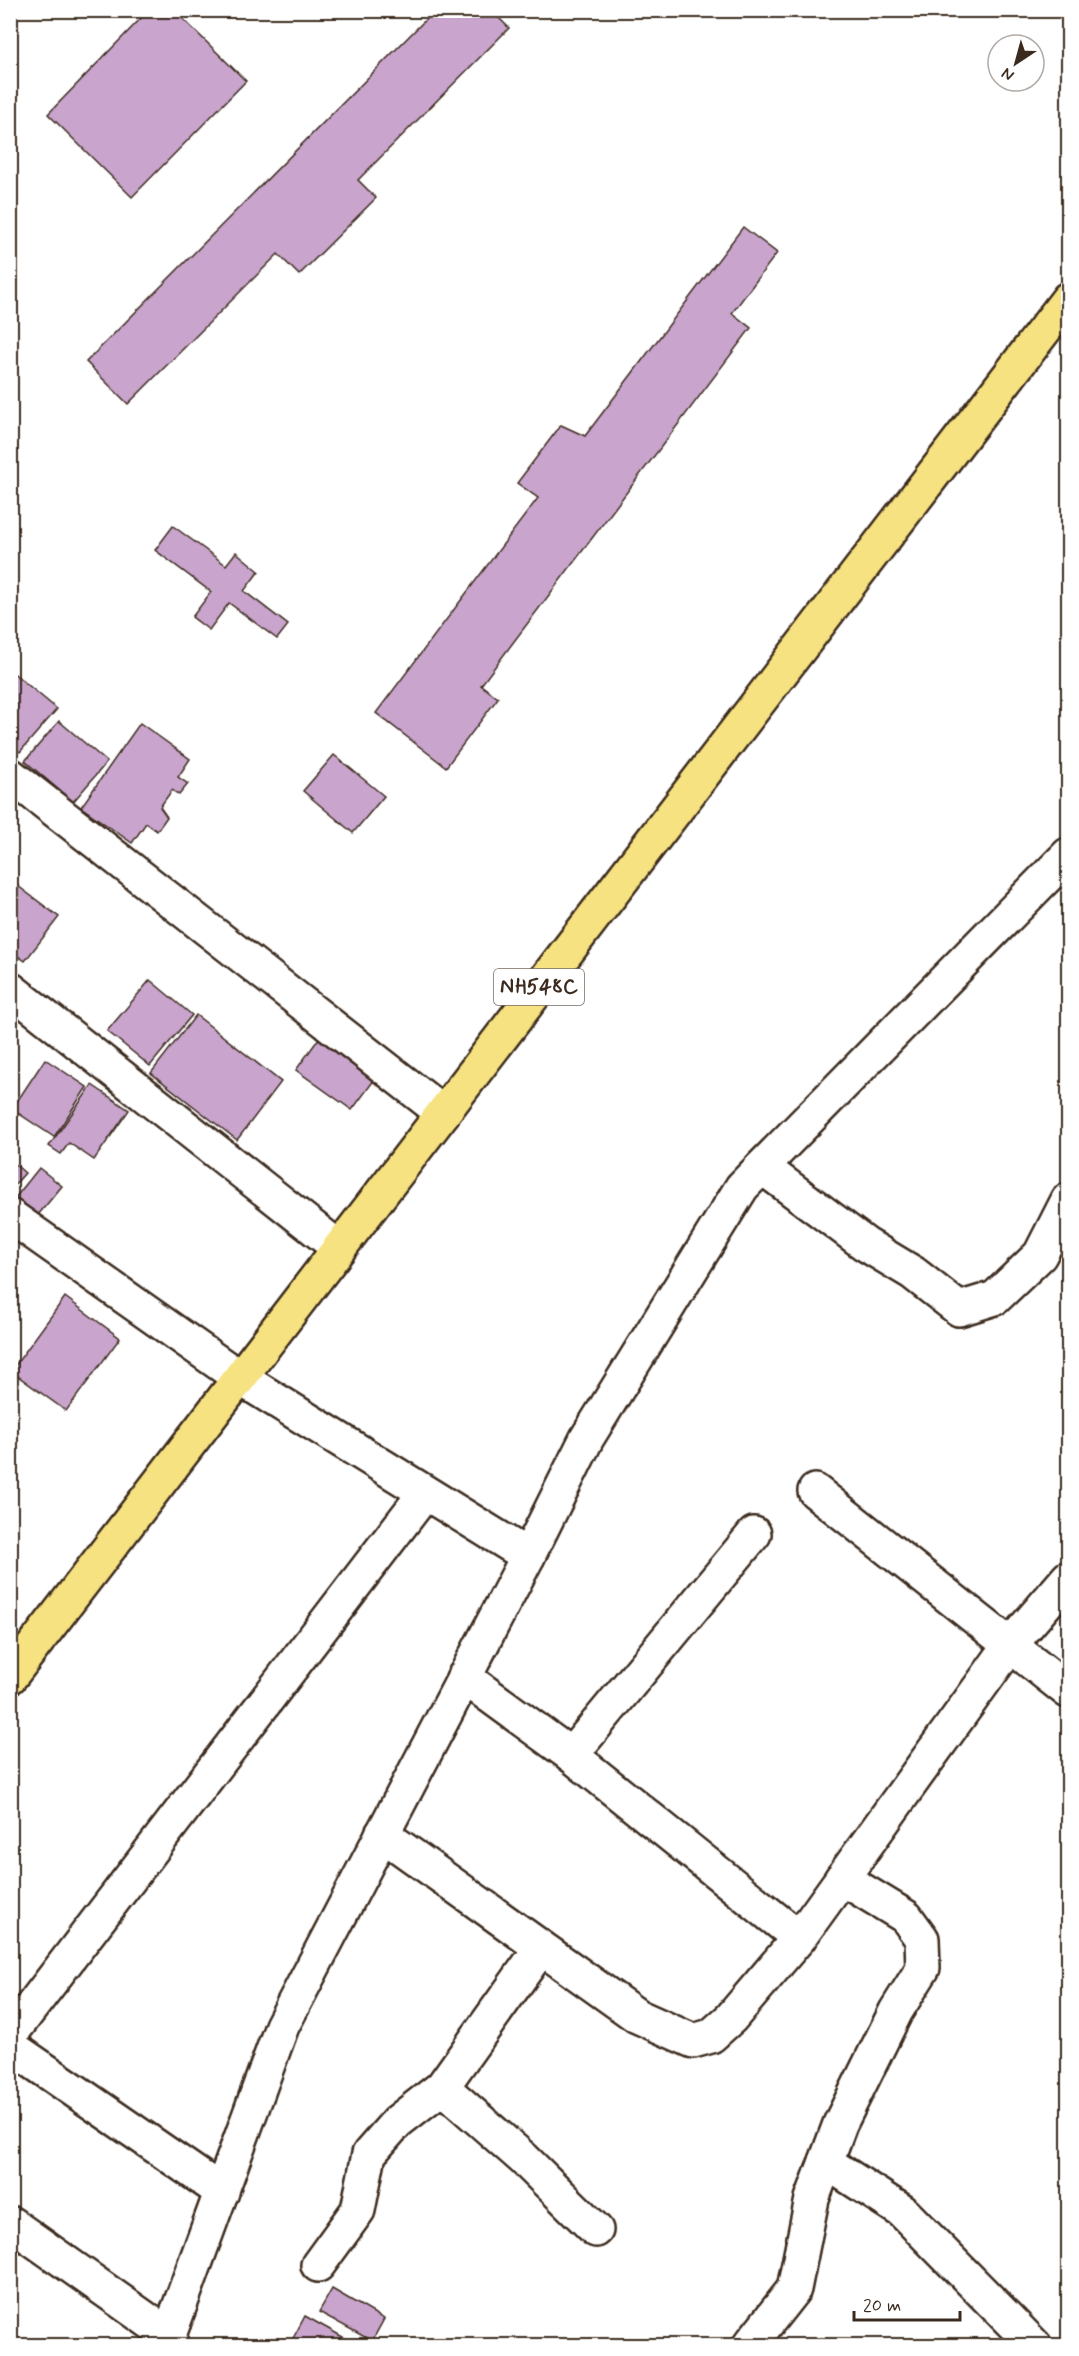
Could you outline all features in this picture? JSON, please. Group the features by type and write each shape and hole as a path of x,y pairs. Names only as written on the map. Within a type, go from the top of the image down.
{"highway":[{"name":"NH548C","path":"10,1677 1068,299"}],"street":[{"path":"10,775 442,1113"},
{"path":"10,2223 168,2341 282,2026 528,1556 587,1438 742,1186 1068,855"},
{"path":"10,989 339,1248"},
{"path":"762,1167 866,1244 913,1273 959,1309 994,1298 1040,1255 1068,1200"},
{"path":"10,1216 240,1378 528,1556"},
{"path":"815,1491 1068,1691"},
{"path":"10,2035 426,1492"},
{"path":"571,1755 754,1534"},
{"path":"382,1834 637,2016 693,2041 711,2036 731,2018 798,1938 1011,1644 1068,1578"},
{"path":"464,1677 571,1755 798,1938"},
{"path":"749,2346 794,2289 812,2199 840,2124 896,2011 923,1968 922,1939 906,1917 842,1878"},
{"path":"318,2265 358,2210 369,2154 397,2122 442,2087 541,1948"},
{"path":"10,2046 222,2192"},
{"path":"442,2087 524,2159 596,2230"},
{"path":"826,2162 902,2211 1035,2346"}],"building":[{"path":"149,10 174,10 246,81 132,197 48,114"},
{"path":"435,10 491,10 509,28 358,180 376,198 299,275 278,254 128,404 86,362"},
{"path":"743,227 777,253 732,313 751,328 481,685 498,698 446,767 376,713 538,498 517,483 561,425 585,436"},
{"path":"173,526 226,565 236,552 259,571 244,591 288,625 277,639 229,603 209,630 192,617 211,592 155,550"},
{"path":"10,670 57,709 20,752 10,744"},
{"path":"59,721 107,762 73,802 25,761"},
{"path":"140,723 190,759 178,777 188,784 179,795 172,790 160,807 167,817 157,831 146,823 132,843 81,807"},
{"path":"334,755 384,796 353,833 303,791"},
{"path":"10,880 59,917 25,961 10,950"},
{"path":"150,980 192,1015 150,1066 107,1031"},
{"path":"196,1015 281,1082 237,1140 151,1073"},
{"path":"322,1034 378,1075 352,1110 296,1070"},
{"path":"45,1059 87,1087 54,1137 12,1109"},
{"path":"92,1085 129,1110 94,1160 69,1143 61,1154 49,1146"},
{"path":"10,1160 25,1173 10,1190"},
{"path":"39,1168 62,1186 33,1221 11,1203"},
{"path":"65,1297 120,1338 66,1411 11,1371"},
{"path":"332,2289 384,2319 372,2341 319,2312"},
{"path":"305,2316 359,2346 290,2344"}]}
